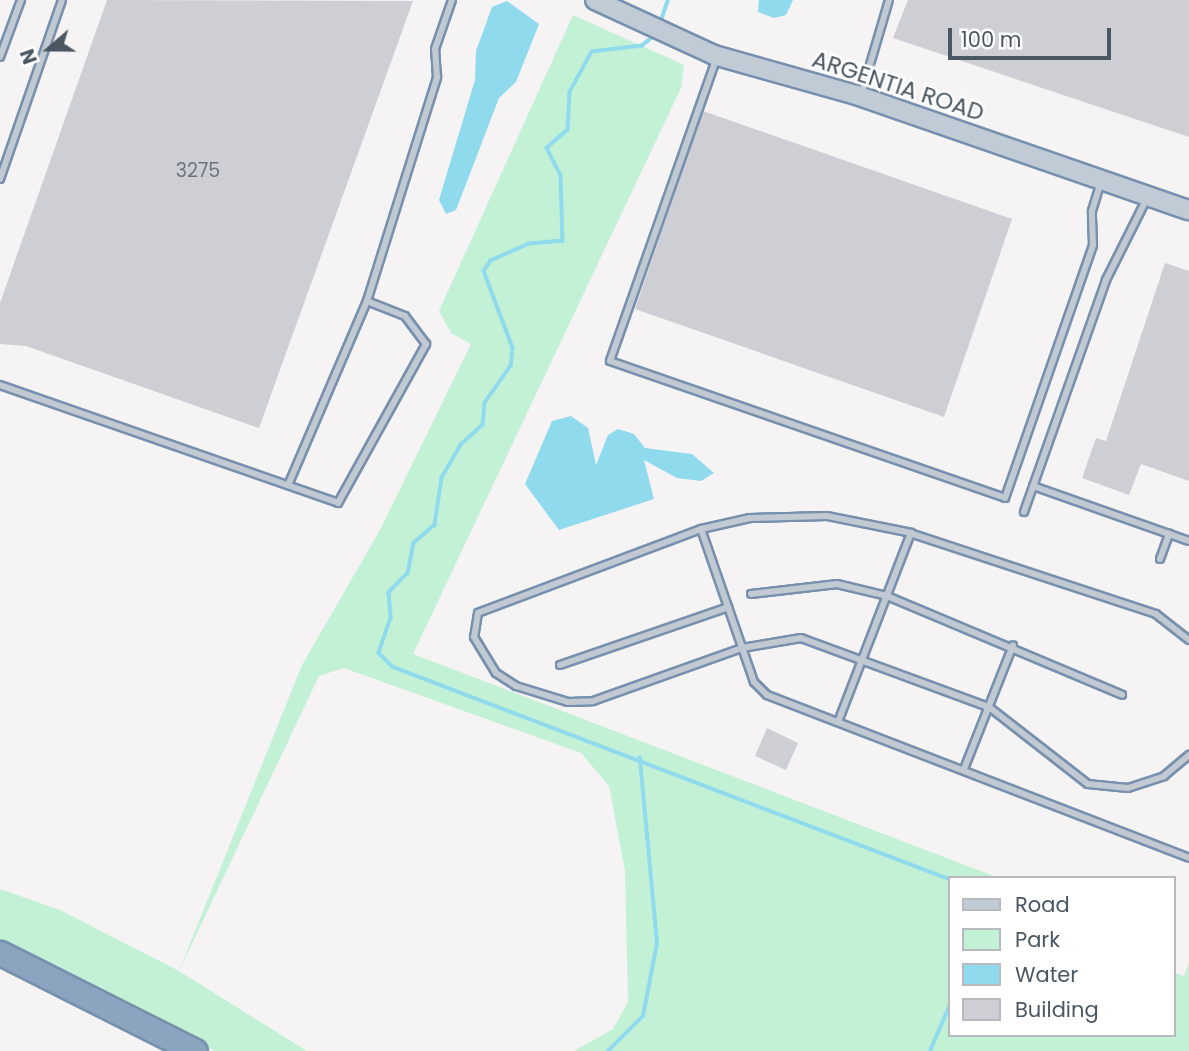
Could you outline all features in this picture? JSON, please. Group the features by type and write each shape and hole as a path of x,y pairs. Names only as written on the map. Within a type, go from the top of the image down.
{"highway":[{"path":"0,953 195,1051"}],"street":[{"name":"ARGENTIA ROAD","path":"595,0 717,56 861,97 1189,211"}],"lane":[{"path":"0,57 21,0"},
{"path":"0,179 62,0"},
{"path":"288,485 367,301 437,77 435,49 452,0"},
{"path":"861,97 890,0"},
{"path":"717,56 610,361 1005,498 1093,245 1091,211 1101,180"},
{"path":"1024,512 1104,285 1147,196"},
{"path":"0,385 338,503 426,344 405,316 367,301"},
{"path":"1033,486 1189,541"},
{"path":"1189,639 1156,614 911,533 827,516 750,519 701,529 478,613 474,636 496,673 516,687 568,702 593,701 742,648 801,638 989,707 1088,784 1128,788 1164,776 1189,755"},
{"path":"701,529 754,682 767,695 1189,858"},
{"path":"838,722 911,533"},
{"path":"1160,559 1169,534"},
{"path":"751,594 837,584 887,596 1013,645 1122,695"},
{"path":"560,665 728,607"},
{"path":"964,769 1013,645"}],"green space":[{"path":"573,15 684,65 681,88 413,654 994,876 948,876 948,1037 1175,1037 1175,973 1184,976 1189,962 1189,1051 574,1051 613,1029 628,1002 625,871 609,786 581,753 344,668 319,676 179,971 302,665 380,530 471,344 451,333 439,311"},
{"path":"0,889 60,910 179,971 307,1051 215,1051 82,979 0,946"}],"water":[{"path":"759,0 793,0 786,15 774,18 758,12"},
{"path":"507,1 539,24 516,82 499,98 456,210 446,214 439,200 475,80 476,51 492,7"},
{"path":"571,416 588,428 596,465 608,435 618,429 634,434 645,448 692,454 714,473 701,481 677,478 644,460 654,499 559,530 525,484 552,421"}],"building":[{"path":"107,0 413,1 259,428 26,346 0,344 0,303"},
{"path":"908,0 1189,0 1189,137 893,38"},
{"path":"703,111 1012,219 944,417 635,309"},
{"path":"1165,263 1189,271 1189,481 1141,464 1129,495 1082,478 1096,438 1106,441"},
{"path":"767,728 798,743 786,770 755,756"}],"waterway":[{"path":"660,23 668,0"},
{"path":"657,34 642,46 592,52 570,92 568,130 547,148 561,175 563,241 529,244 491,261 484,271 513,348 511,366 485,403 483,425 461,445 442,478 435,525 414,543 408,573 389,593 391,618 379,653 393,667 948,879"},
{"path":"608,1051 643,1016 657,943 640,758"},
{"path":"930,1051 948,1009"}]}
